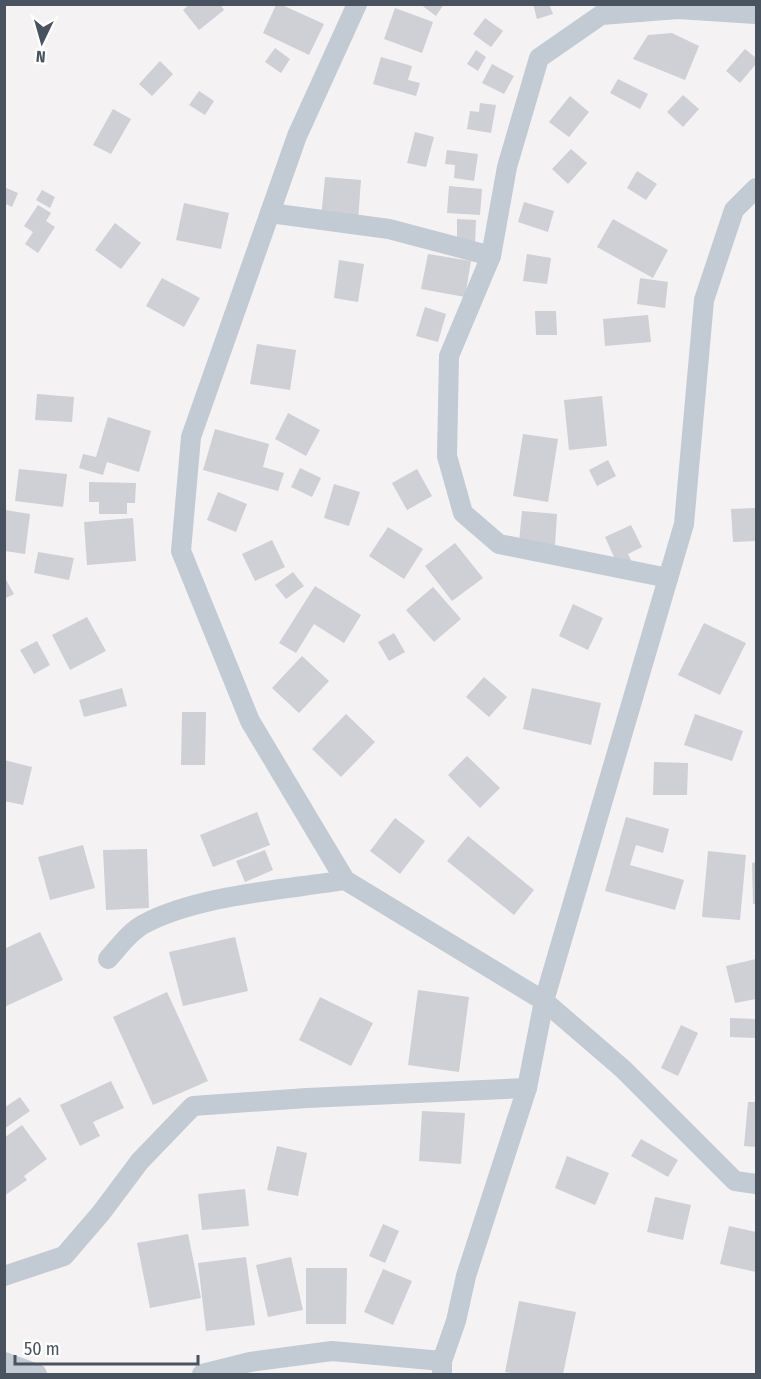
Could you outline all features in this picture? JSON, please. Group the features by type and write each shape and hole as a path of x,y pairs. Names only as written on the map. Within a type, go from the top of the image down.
{"street":[{"path":"357,4 297,136 191,437 181,551 250,721 345,880 544,1001 623,1069 735,1181 756,1184"},
{"path":"668,578 499,544 464,513 447,456 449,356 491,256 507,167 539,58 601,15 678,9 756,14"},
{"path":"202,1374 250,1362 332,1351 442,1368 466,1276 527,1088 544,1001 684,524 704,300 734,210 756,188"},
{"path":"270,213 389,229 491,256"},
{"path":"108,960 125,939 143,925 200,903 345,880"},
{"path":"4,1276 64,1256 101,1213 140,1161 193,1106 307,1098 527,1088"},
{"path":"4,1362 37,1374"}],"building":[{"path":"190,4 220,4 224,10 199,30 183,10"},
{"path":"420,4 444,4 436,16"},
{"path":"533,4 549,4 553,14 537,19"},
{"path":"276,5 282,5 324,24 309,55 263,33"},
{"path":"395,8 433,22 422,53 384,39"},
{"path":"485,18 503,31 491,47 473,34"},
{"path":"672,33 699,46 685,80 633,59 648,35"},
{"path":"275,48 290,59 281,73 265,62"},
{"path":"745,49 756,58 756,64 740,83 726,71"},
{"path":"476,50 486,57 478,71 467,64"},
{"path":"381,57 412,66 408,80 420,83 416,96 373,84"},
{"path":"160,61 173,74 152,96 139,84"},
{"path":"492,64 514,76 504,94 482,83"},
{"path":"618,79 648,94 640,109 610,93"},
{"path":"199,91 214,101 205,115 189,105"},
{"path":"683,95 699,109 683,127 667,112"},
{"path":"570,96 589,112 569,137 549,122"},
{"path":"480,103 496,105 491,133 467,129 470,111 479,112"},
{"path":"113,109 131,119 111,154 93,145"},
{"path":"415,132 434,137 426,167 407,163"},
{"path":"571,149 587,163 568,184 552,169"},
{"path":"447,150 478,154 474,181 454,178 455,165 445,164"},
{"path":"637,171 657,184 646,200 627,188"},
{"path":"325,177 361,180 358,221 321,218"},
{"path":"449,186 482,189 480,215 447,213"},
{"path":"4,187 18,193 12,207 4,203"},
{"path":"42,190 55,197 50,208 36,200"},
{"path":"524,202 554,211 548,232 518,222"},
{"path":"184,203 229,213 221,249 176,240"},
{"path":"38,205 51,213 46,221 55,227 38,253 25,244 33,232 24,226"},
{"path":"457,219 476,220 475,245 457,244"},
{"path":"613,219 668,250 653,278 597,247"},
{"path":"115,223 141,243 121,269 95,250"},
{"path":"428,254 471,261 465,297 421,289"},
{"path":"527,254 551,258 547,284 523,281"},
{"path":"339,260 364,264 358,302 334,298"},
{"path":"162,278 200,298 184,327 146,306"},
{"path":"640,278 668,282 665,308 637,304"},
{"path":"425,307 446,314 438,342 416,336"},
{"path":"535,311 556,311 557,335 536,335"},
{"path":"648,315 651,342 605,346 603,319"},
{"path":"257,344 296,350 290,390 250,384"},
{"path":"37,394 74,397 72,422 35,420"},
{"path":"602,396 607,446 569,450 564,400"},
{"path":"288,413 320,430 306,456 275,439"},
{"path":"108,417 151,431 139,472 107,462 103,475 79,468 83,454 96,457"},
{"path":"215,429 269,444 263,467 284,473 278,491 203,470"},
{"path":"523,434 558,439 548,502 513,496"},
{"path":"608,460 616,476 597,486 589,470"},
{"path":"300,468 321,478 312,497 291,487"},
{"path":"19,469 67,474 63,507 15,501"},
{"path":"417,469 432,496 407,510 392,483"},
{"path":"89,482 136,483 135,503 127,503 127,514 99,514 99,502 89,502"},
{"path":"334,484 360,492 349,526 324,518"},
{"path":"218,492 247,504 236,532 207,520"},
{"path":"756,508 756,541 733,542 731,509"},
{"path":"5,510 30,514 25,554 5,551"},
{"path":"522,511 557,514 555,545 519,542"},
{"path":"133,518 136,561 87,565 84,522"},
{"path":"631,525 642,547 628,554 632,562 619,568 605,537"},
{"path":"388,527 423,549 404,579 369,556"},
{"path":"272,540 285,567 255,581 242,554"},
{"path":"455,543 483,578 452,601 425,566"},
{"path":"38,552 74,558 69,580 34,573"},
{"path":"293,572 304,586 286,599 275,585"},
{"path":"4,576 14,594 4,599"},
{"path":"315,586 361,615 344,643 314,624 296,653 279,643"},
{"path":"433,587 461,619 434,642 406,610"},
{"path":"573,604 603,618 588,650 559,636"},
{"path":"87,617 106,651 70,670 52,635"},
{"path":"704,623 746,643 720,695 678,675"},
{"path":"394,633 405,652 389,661 378,642"},
{"path":"37,641 50,665 34,674 20,650"},
{"path":"302,656 329,681 299,713 272,688"},
{"path":"484,677 507,697 489,717 466,697"},
{"path":"122,688 127,706 84,717 79,700"},
{"path":"532,688 601,703 591,745 523,729"},
{"path":"182,712 206,712 205,765 181,765"},
{"path":"346,714 375,742 341,777 312,749"},
{"path":"695,714 743,731 732,761 684,745"},
{"path":"467,756 500,788 480,808 448,775"},
{"path":"4,760 32,767 23,805 4,801"},
{"path":"654,762 688,763 687,795 653,795"},
{"path":"257,812 270,845 213,867 200,835"},
{"path":"626,817 669,829 663,853 636,845 630,865 684,880 675,910 605,891"},
{"path":"395,818 425,841 400,874 370,851"},
{"path":"468,836 534,890 514,915 447,861"},
{"path":"83,845 95,888 50,900 38,857"},
{"path":"147,849 149,908 106,910 103,850"},
{"path":"265,850 273,870 245,882 236,861"},
{"path":"708,851 746,855 740,920 702,917"},
{"path":"756,862 756,904 753,904 752,863"},
{"path":"40,932 63,980 4,1007 4,949"},
{"path":"235,937 248,991 183,1006 169,952"},
{"path":"756,959 756,999 735,1003 726,966"},
{"path":"418,990 469,997 459,1072 408,1065"},
{"path":"167,992 208,1081 153,1105 113,1017"},
{"path":"320,997 373,1023 351,1066 299,1040"},
{"path":"730,1018 756,1019 756,1038 730,1037"},
{"path":"681,1025 698,1033 678,1076 661,1068"},
{"path":"111,1081 124,1108 93,1122 100,1136 80,1146 60,1105"},
{"path":"20,1097 30,1111 4,1129 4,1108"},
{"path":"748,1102 756,1102 756,1147 744,1146"},
{"path":"422,1111 465,1113 461,1164 419,1161"},
{"path":"22,1125 47,1159 24,1176 27,1180 4,1196 4,1138"},
{"path":"641,1139 678,1160 668,1177 631,1156"},
{"path":"277,1146 307,1153 298,1196 267,1190"},
{"path":"567,1156 609,1173 595,1205 555,1188"},
{"path":"245,1189 249,1226 202,1230 198,1194"},
{"path":"655,1197 691,1205 683,1240 647,1232"},
{"path":"383,1224 399,1231 385,1263 369,1256"},
{"path":"729,1226 756,1232 756,1272 720,1264"},
{"path":"188,1234 201,1298 150,1308 137,1243"},
{"path":"246,1257 255,1325 206,1331 198,1263"},
{"path":"291,1257 303,1310 268,1317 256,1265"},
{"path":"306,1268 347,1268 346,1324 306,1324"},
{"path":"383,1269 412,1281 393,1325 364,1312"},
{"path":"519,1301 576,1312 563,1374 505,1372"}]}
